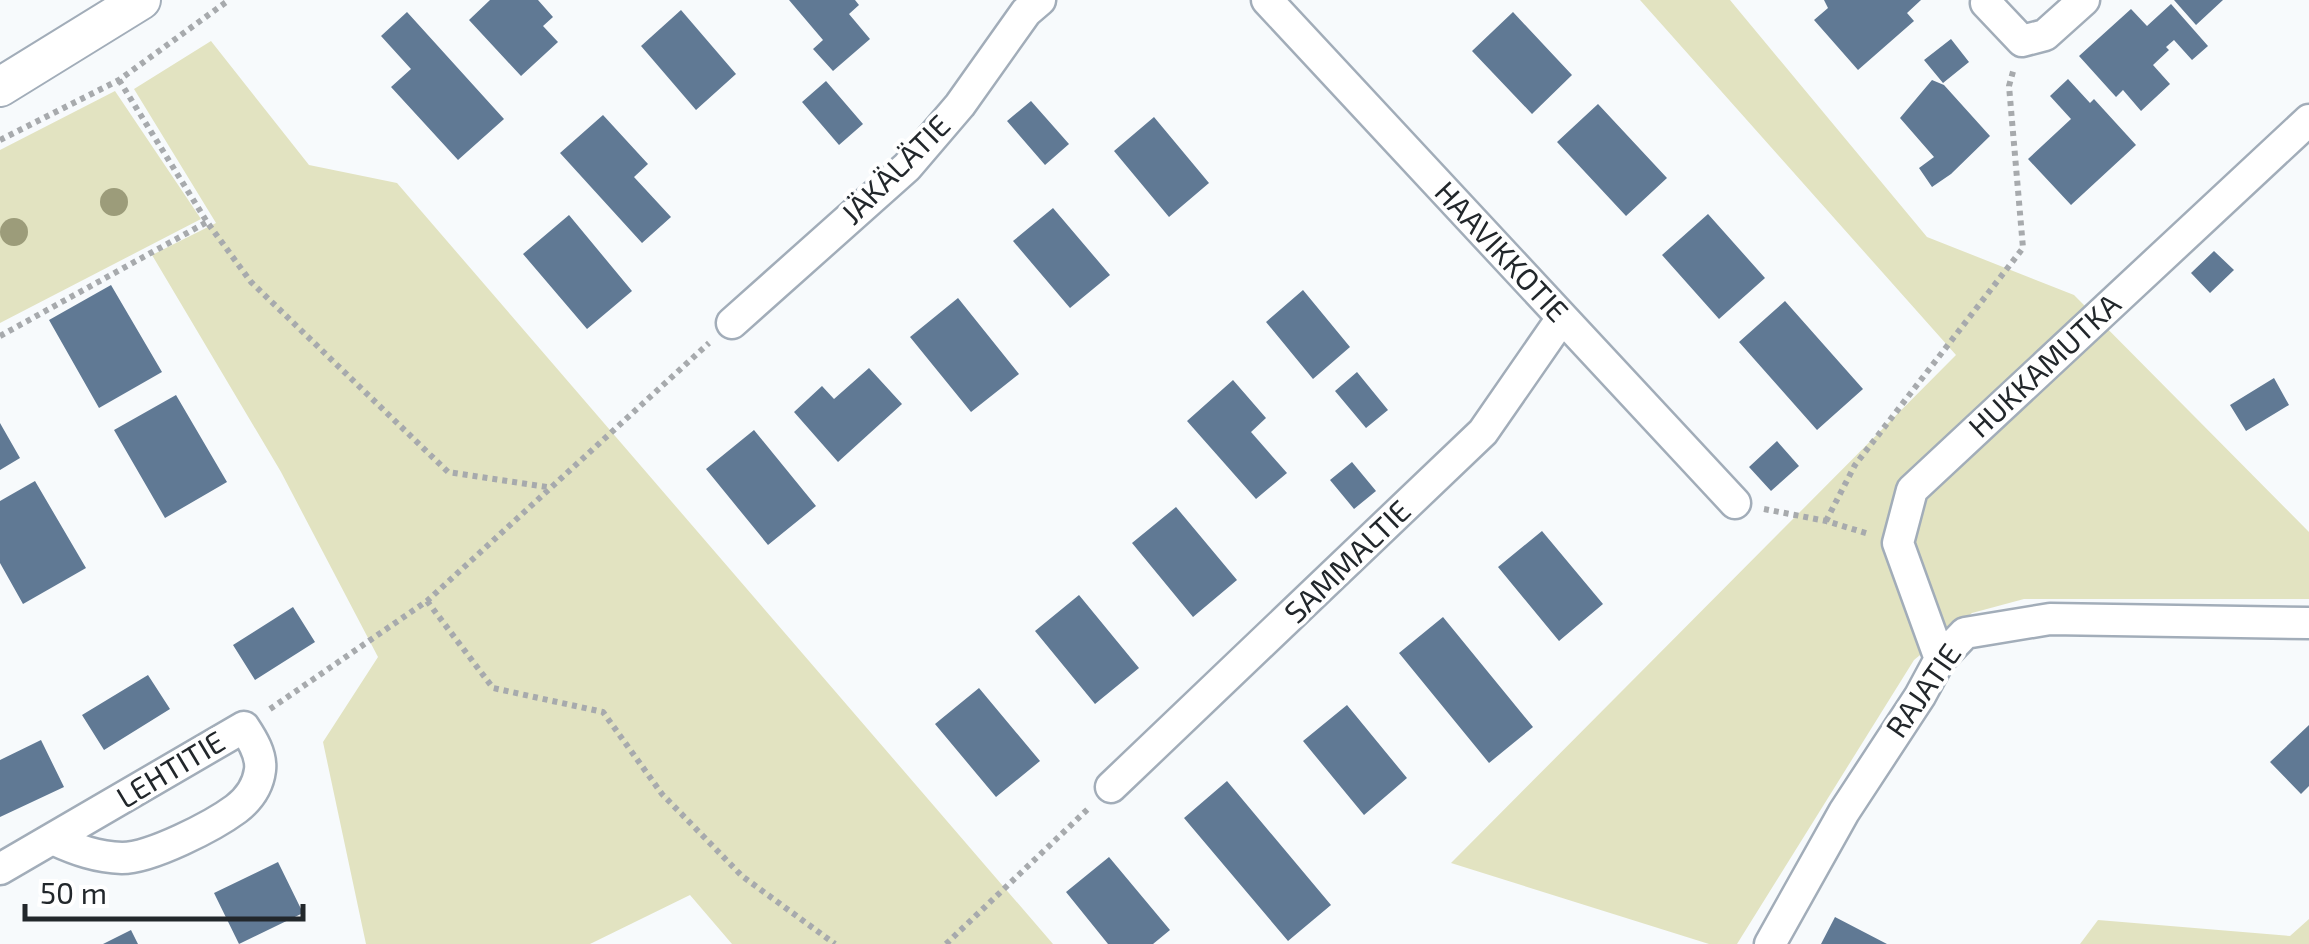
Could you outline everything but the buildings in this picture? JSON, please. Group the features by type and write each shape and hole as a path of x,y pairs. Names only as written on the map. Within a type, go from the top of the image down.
{"street":[{"path":"0,87 141,0"},
{"name":"JÄKÄLÄTIE","path":"732,322 906,167 960,104 1026,12 1040,0"},
{"name":"HAAVIKKOTIE","path":"1267,0 1735,504"},
{"path":"1988,0 2022,41 2045,34 2084,0"},
{"name":"HUKKAMUTKA","path":"1898,543 1912,490 2309,120"},
{"name":"SAMMALTIE","path":"1111,787 1484,432 1562,318"},
{"path":"1898,543 1940,659"},
{"name":"RAJATIE","path":"1770,944 1844,812 1940,659 1965,633 2050,619 2309,623"},
{"name":"LEHTITIE","path":"0,869 244,726 256,747 261,766 254,790 237,808 149,855 124,858 86,854 55,840"}],"path":[{"path":"0,140 119,80 229,0"},
{"path":"1826,521 1855,466 2023,248 2009,86 2022,41"},
{"path":"119,80 207,222 251,282 448,472 548,487"},
{"path":"0,336 207,222"},
{"path":"244,726 427,601 732,322"},
{"path":"1735,504 1826,521 1898,543"},
{"path":"427,601 494,688 603,712 662,794 742,876 835,944"},
{"path":"946,944 1111,787"}],"green space":[{"path":"1640,0 1730,0 1927,237 2074,295 2309,532 2309,599 2024,599 1972,613 1914,660 1737,944 1709,944 1451,863 1956,355"},
{"path":"211,41 309,165 397,183 1053,944 732,944 690,895 590,944 366,944 323,742 378,657 281,472 152,255 216,223 134,89"},
{"path":"115,91 201,219 0,323 0,150"},
{"path":"2309,919 2309,944 2080,944 2098,920 2290,936"}]}
